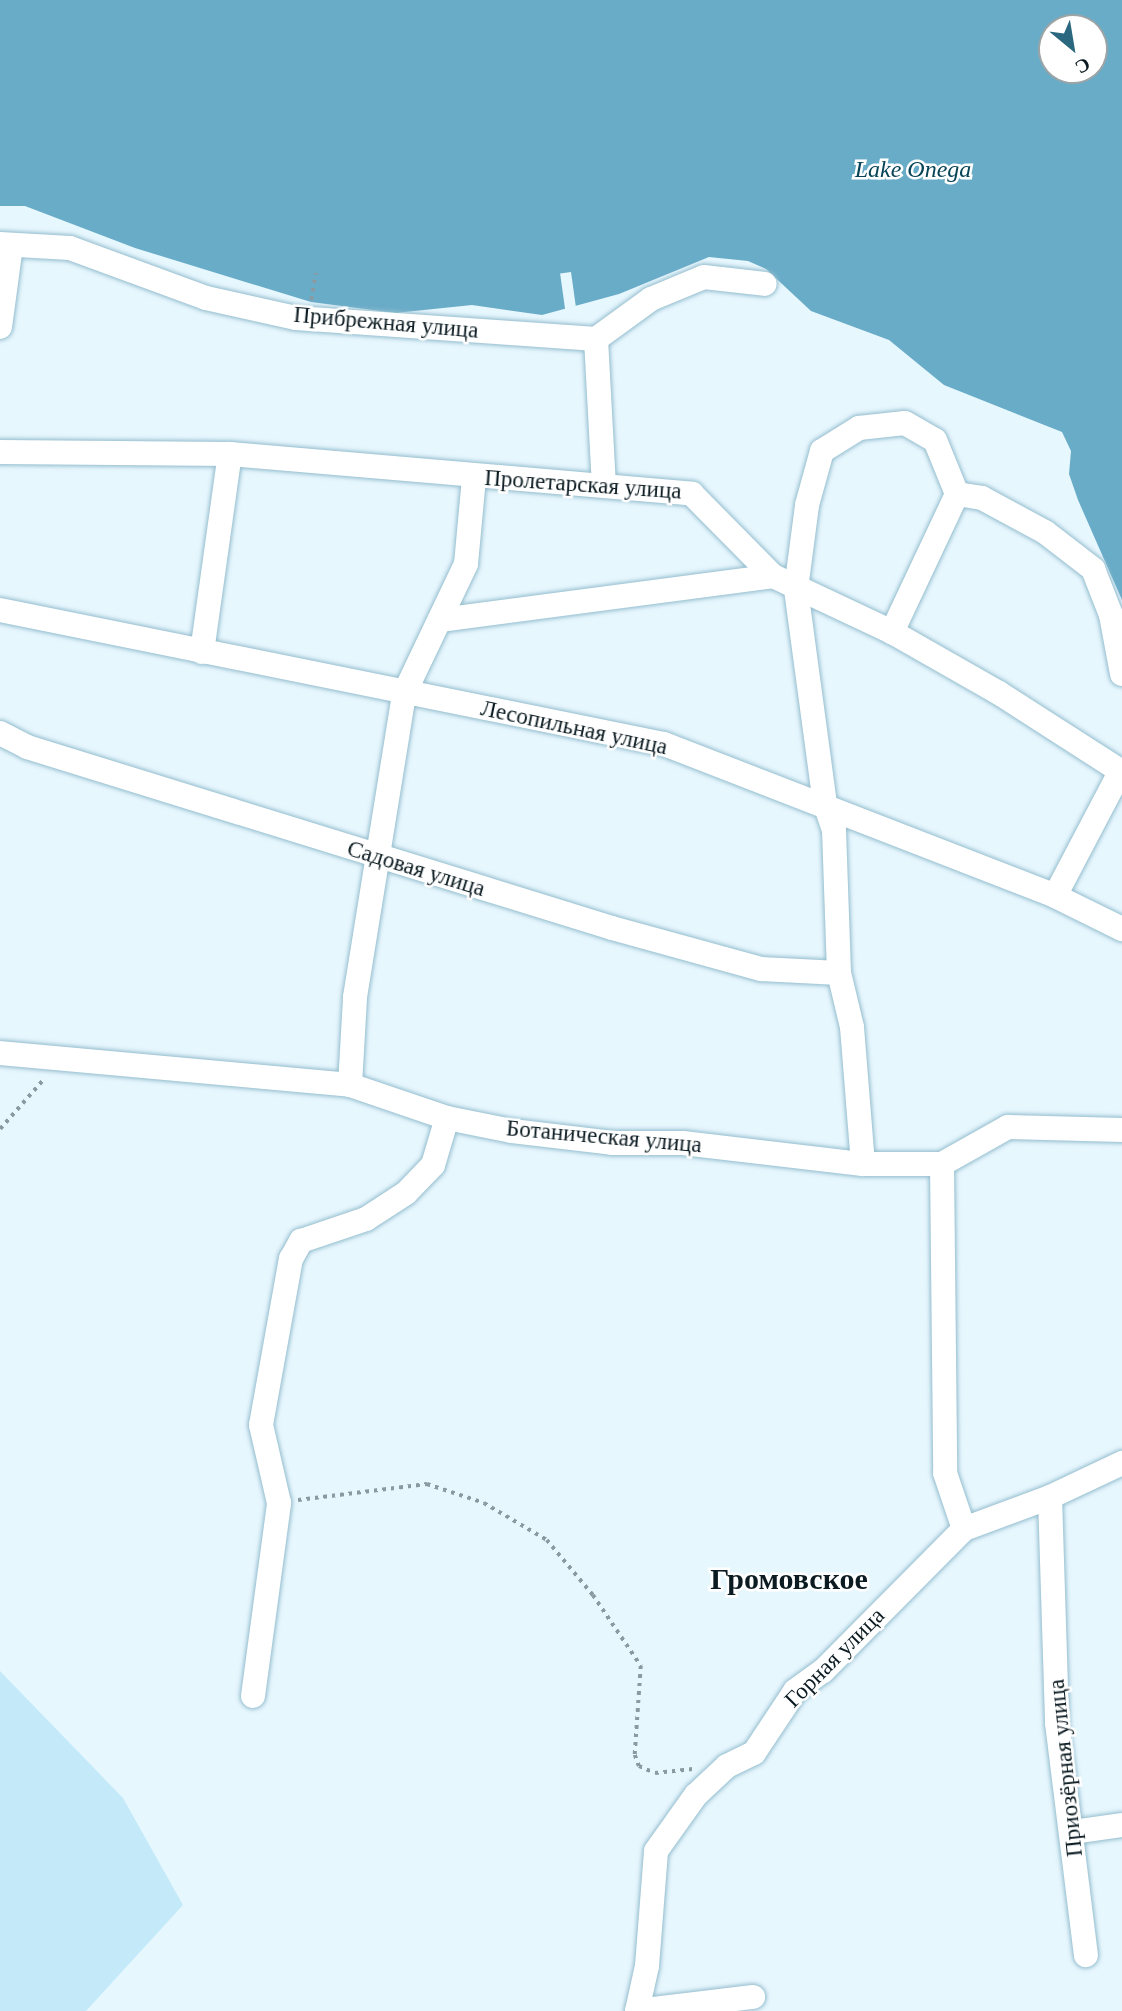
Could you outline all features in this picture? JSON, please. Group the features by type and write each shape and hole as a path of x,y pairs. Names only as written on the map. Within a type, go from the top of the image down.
{"street":[{"path":"0,327 5,245"},
{"name":"Прибрежная улица","path":"5,245 70,248 206,298 296,318 596,339"},
{"path":"604,485 596,339 651,299 704,277 765,284"},
{"path":"863,1164 852,1027 839,973 834,830 825,804 796,589 807,505 822,451 859,428 905,423 935,440 957,494 892,632"},
{"name":"Пролетарская улица","path":"0,452 230,454 692,494 773,576 892,632 999,693 1121,772"},
{"path":"202,652 230,454"},
{"path":"349,1084 355,997 380,859 404,694 466,564 474,477"},
{"path":"957,494 982,498 1045,532 1093,569 1111,615 1122,674"},
{"path":"440,620 773,576"},
{"name":"Лесопильная улица","path":"0,610 404,694 664,744 825,804 1055,896 1122,929"},
{"name":"Садовая улица","path":"0,733 27,747 380,859 761,969 839,973"},
{"path":"1055,896 1121,772"},
{"name":"Ботаническая улица","path":"0,1053 60,1061 349,1084 447,1118 612,1143 683,1143 863,1164 942,1164 1008,1127 1122,1130"},
{"path":"253,1696 279,1503 261,1425 291,1259 300,1241 366,1219 406,1193 433,1165 447,1118"},
{"path":"942,1164 945,1473 964,1529"},
{"name":"Горная улица","path":"637,2011 646,1966 656,1851 696,1795 727,1766 754,1753 795,1691 823,1671 964,1529 1050,1497 1122,1463"},
{"name":"Приозёрная улица","path":"1050,1497 1057,1723 1073,1832 1086,1955"},
{"path":"1073,1832 1122,1825"},
{"path":"637,2011 754,1997"}],"path":[{"path":"311,302 316,273"},
{"path":"0,1129 60,1061"},
{"path":"279,1503 427,1484 484,1503 547,1540 593,1595 641,1666 635,1755 639,1766 655,1773 727,1766"}],"shaded area":[{"path":"0,1671 123,1798 183,1905 86,2011 0,2011"}],"water":[{"name":"Lake Onega","path":"0,0 1122,0 1122,600 1078,500 1069,474 1071,451 1062,432 944,385 889,340 811,311 766,269 748,261 709,257 619,294 542,315 472,305 395,313 311,302 135,248 25,206 0,206"}],"pier":[{"path":"571,272 576,308 565,309 560,274"}],"district":[{"name":"Громовское","path":"789,1579"}]}
